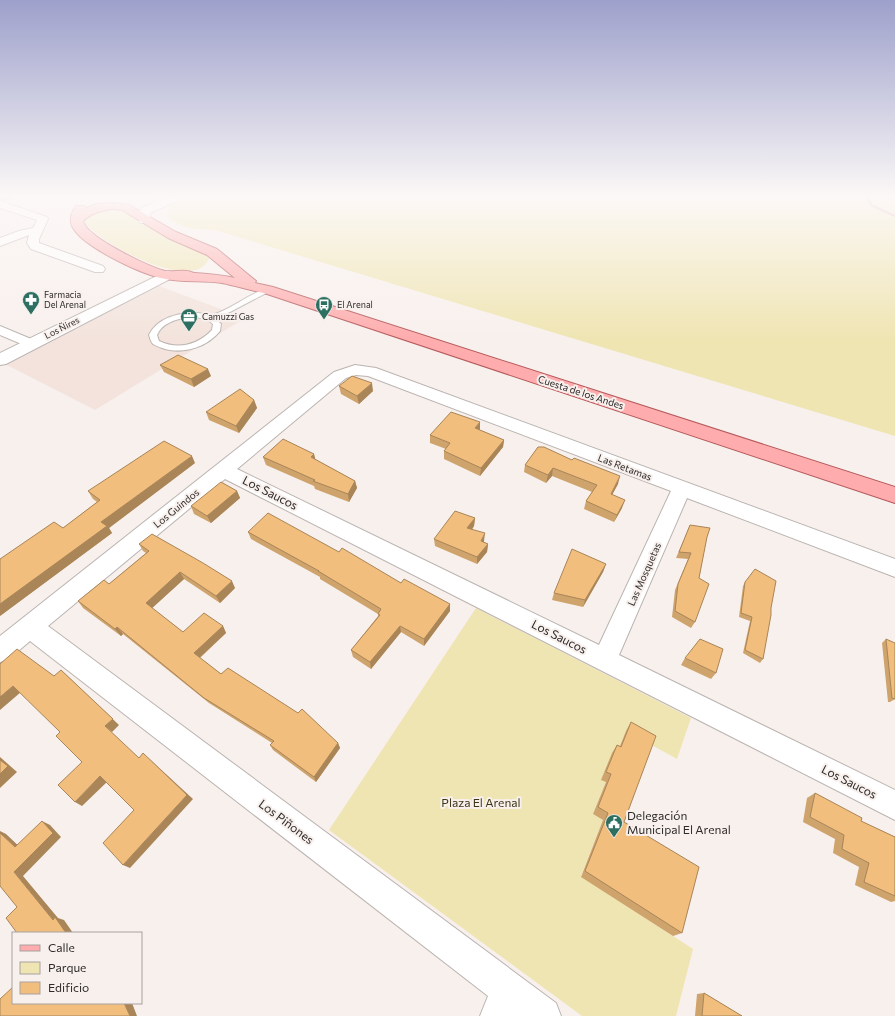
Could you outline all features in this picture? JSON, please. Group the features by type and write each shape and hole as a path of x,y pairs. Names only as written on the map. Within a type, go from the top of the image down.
{"main road":[{"path":"102,244 123,257 165,274 186,275 206,270 218,262 217,255"},
{"name":"Cuesta de los Andes","path":"195,244 217,255 236,274 268,290"},
{"name":"Cuesta de los Andes","path":"165,274 221,279 268,290 895,494"}],"street":[{"path":"34,244 99,270"},
{"name":"Los Ñires","path":"0,349 26,341 165,274"},
{"path":"0,330 26,341"},
{"name":"Los Ñires","path":"0,360 26,341"},
{"name":"Los Guindos","path":"0,651 340,375 355,370"},
{"name":"Las Retamas","path":"355,370 370,371 895,568"},
{"name":"Los Saucos","path":"224,470 895,805"},
{"name":"Las Mosquetas","path":"605,660 682,488"},
{"name":"Los Piñones","path":"30,627 504,1003 543,1016"}],"lane":[{"path":"210,318 216,324 216,331 208,339 195,345 172,348 160,345 154,339 154,332 157,328 172,319 193,315 210,318 228,311 268,290"}],"shaded area":[{"path":"159,286 245,318 95,410 7,365"}],"green space":[{"path":"114,244 183,244 207,255 209,259 199,269 184,271 166,268 146,262"},
{"path":"263,244 895,244 895,436"},
{"name":"Plaza El Arenal","path":"476,608 691,718 677,759 626,731 593,814 603,820 581,876 693,949 676,1016 582,1016 329,830"}],"building":[{"path":"178,355 208,369 191,379 160,365"},
{"path":"352,376 372,383 357,396 339,386"},
{"path":"240,389 254,400 236,426 206,412"},
{"path":"451,412 480,422 475,428 504,440 481,468 444,451 450,443 430,435"},
{"path":"283,439 314,454 311,457 355,481 348,494 313,481 315,480 263,457"},
{"path":"164,441 192,456 101,522 107,526 0,604 0,559 54,522 63,528 100,500 88,491"},
{"path":"538,447 544,447 572,460 574,458 620,476 611,494 625,500 617,515 586,501 597,485 553,468 548,475 525,465"},
{"path":"221,482 237,491 207,516 191,506"},
{"path":"455,511 475,518 467,528 485,533 481,541 488,544 477,557 434,539"},
{"path":"268,513 339,552 342,548 401,583 404,579 450,604 424,639 400,626 370,662 351,650 380,615 378,614 381,609 319,571 248,532"},
{"path":"690,525 710,528 699,578 709,584 695,622 675,611 678,584 691,553 679,552"},
{"path":"152,534 232,581 216,596 180,572 146,603 183,632 204,613 223,626 194,653 221,674 228,668 298,713 302,709 338,743 314,777 270,745 274,741 204,698 117,627 115,629 78,601 104,580 109,584 149,551 139,544"},
{"path":"572,549 606,564 585,600 554,593"},
{"path":"755,569 776,581 763,659 745,650 752,617 741,613 745,582"},
{"path":"700,639 723,649 716,673 685,658"},
{"path":"886,639 895,643 895,699 892,698"},
{"path":"17,649 54,676 61,670 113,719 105,726 139,758 143,753 187,795 123,865 103,843 134,810 100,776 75,802 58,785 82,762 56,736 60,732 13,686 0,697 0,664"},
{"name":"Delegación Municipal El Arenal","path":"631,722 656,736 624,822 699,867 682,933 585,871 608,813 598,807 611,774 606,772 617,745 621,747"},
{"path":"0,760 8,766 0,774"},
{"path":"815,793 862,818 861,821 895,837 895,896 864,882 869,863 842,849 844,835 810,817"},
{"path":"42,821 53,833 14,872 53,920 55,917 65,932 16,932 6,918 17,907 0,886 0,833 15,847"},
{"path":"12,988 12,1004 124,1004 130,1016 0,1016 0,999"},
{"path":"704,993 742,1016 702,1016"}],"place":[{"name":"Farmacia Del Arenal","path":"31,315"},
{"name":"El Arenal","path":"324,320"},
{"name":"Camuzzi Gas","path":"189,332"},
{"name":"Delegación Municipal El Arenal","path":"614,838"}]}
